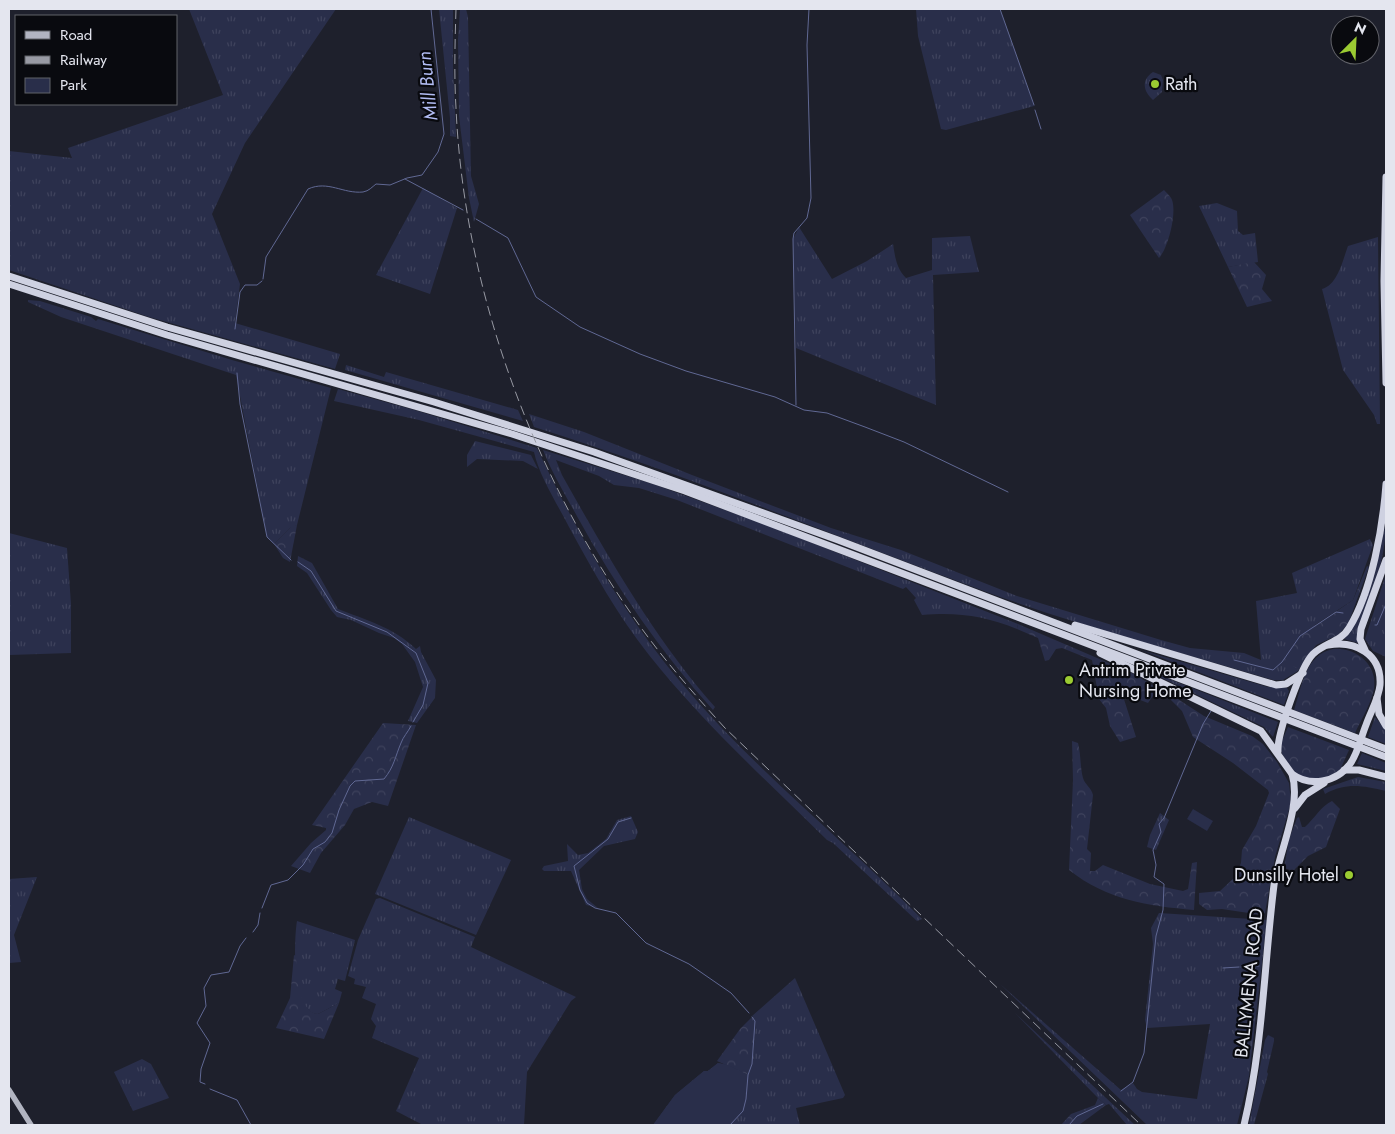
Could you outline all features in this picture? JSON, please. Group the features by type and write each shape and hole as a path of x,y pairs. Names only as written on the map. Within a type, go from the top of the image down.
{"highway":[{"path":"1386,177 1384,304 1386,383"},
{"path":"9,276 167,328 326,376"},
{"path":"9,284 158,332 350,382 551,438 748,506 1386,749"},
{"path":"1384,304 1386,295"},
{"path":"350,382 552,446 765,520 1386,757"},
{"path":"1383,521 1386,484"},
{"path":"1278,753 1280,732 1303,673 1313,655 1344,635 1354,620 1373,563 1386,506"},
{"path":"1386,560 1361,629 1360,639 1378,672 1380,684 1377,707 1386,726"},
{"path":"980,594 1118,640 1271,684 1286,684 1303,673"},
{"path":"1015,615 1104,654 1261,731 1292,774 1306,781 1329,780 1344,770 1352,760 1378,693"},
{"path":"1328,644 1349,644 1365,650"},
{"path":"1344,770 1357,770 1386,777"},
{"name":"BALLYMENA ROAD","path":"1244,1125 1257,1057 1277,868 1296,788 1292,774"},
{"name":"BALLYMENA ROAD","path":"1291,815 1305,795 1329,780"}],"main road":[{"path":"9,1090 30,1125"}],"green space":[{"path":"189,9 336,9 245,143 212,214 240,284 235,323 340,354 335,369 149,317 9,270 9,151 72,158 68,148 223,95"},
{"path":"439,9 453,9 456,137 450,136 450,118"},
{"path":"460,9 466,9 468,17 471,176 479,204 474,222 469,198 459,116 458,40"},
{"path":"916,9 1000,9 1034,106 946,130 941,129 918,36"},
{"path":"1153,72 1161,75 1163,80 1162,92 1153,100 1145,89 1145,82"},
{"path":"423,188 457,208 430,294 376,275"},
{"path":"1164,190 1172,200 1173,213 1166,247 1159,258 1130,215"},
{"path":"1217,203 1237,211 1238,231 1243,235 1255,233 1258,262 1228,267 1199,206"},
{"path":"799,227 832,279 867,261 893,244 898,266 906,278 932,270 932,238 970,236 979,272 933,275 936,405 796,348 793,239"},
{"path":"1378,237 1380,424 1377,424 1374,415 1343,370 1322,289 1328,287 1336,277 1348,246"},
{"path":"1254,262 1266,275 1262,289 1272,301 1247,307 1228,267"},
{"path":"28,300 40,301 91,317 96,321 98,319 331,388 297,525 290,528 274,544 267,537 236,375 61,317 28,302"},
{"path":"346,365 384,377 386,372 518,410 523,421 345,370"},
{"path":"338,389 418,411 537,448 568,511 621,602 684,686 770,776 922,919 917,921 833,843 827,840 735,750 691,704 649,655 606,593 587,560 549,490 534,452 419,420 334,401"},
{"path":"529,414 584,432 831,528 901,550 1017,596 1190,648 1244,653 1261,660 1256,601 1297,593 1292,573 1370,539 1373,545 1353,600 1315,625 1297,668 1298,671 1283,680 1273,680 1020,604 704,485 534,427"},
{"path":"475,441 531,455 538,469 523,461 477,459 467,467 467,455"},
{"path":"543,450 653,484 772,527 1018,624 1017,629 971,616 948,614 922,615 914,600 916,598 906,587 903,589 677,500 639,488 614,485 599,476 556,460 562,475 632,595 672,653 715,707 713,710 657,642 623,594 578,518"},
{"path":"1386,523 1380,566 1357,637 1358,643 1344,639 1358,617 1364,601"},
{"path":"297,525 290,562 283,558 274,544 292,526"},
{"path":"9,533 67,548 71,604 71,653 9,655"},
{"path":"298,556 312,563 338,609 389,630 416,649 420,646 421,652 436,680 435,698 417,723 408,721 423,687 415,662 402,644 394,638 351,620 337,617 307,573 297,566"},
{"path":"1367,566 1369,567 1348,624 1338,635 1316,645 1298,671 1297,668 1282,662 1300,636 1353,600"},
{"path":"1386,574 1386,657 1373,651 1365,639"},
{"path":"1018,624 1132,673 1167,694 1155,693 1148,703 1122,693 1136,737 1120,742 1110,726 1106,708 1099,699 1092,660 1062,648 1056,649 1049,660 1045,661 1038,638 1017,629"},
{"path":"1342,649 1357,654 1364,659 1373,672 1373,695 1355,733 1294,710 1302,682 1310,665 1324,652"},
{"path":"1141,650 1268,687 1287,688 1289,691 1284,705"},
{"path":"1139,667 1278,722 1273,737 1264,727"},
{"path":"1170,694 1204,716 1252,736 1263,744 1277,762 1289,783 1291,803 1275,857 1265,913 1262,915 1222,909 1207,910 1199,904 1199,893 1220,891 1234,878 1241,863 1242,850 1256,826 1269,793 1268,790 1233,763 1193,737 1182,711 1168,697"},
{"path":"1375,717 1386,730 1386,744 1368,737"},
{"path":"383,723 416,725 388,806 372,802 354,809 345,825 321,853 310,873 291,866 311,843 326,830 326,828 312,825"},
{"path":"1288,727 1349,750 1340,770 1325,779 1307,779 1295,773 1282,754 1280,745"},
{"path":"1072,741 1078,743 1083,778 1093,795 1087,849 1091,853 1090,871 1095,871 1103,865 1150,884 1183,891 1188,889 1192,863 1197,862 1194,910 1128,900 1098,888 1069,870 1073,780"},
{"path":"1362,753 1386,763 1386,771 1357,764"},
{"path":"1358,777 1386,782 1386,791 1348,786 1325,794 1323,789"},
{"path":"1332,801 1340,809 1326,847 1308,856 1293,871 1284,868 1289,839 1297,818 1299,817 1302,827 1305,827 1321,809"},
{"path":"1193,809 1213,821 1207,831 1187,819"},
{"path":"1160,813 1169,820 1156,850 1147,847"},
{"path":"631,816 638,832 635,839 604,846 579,870 582,889 587,899 598,908 586,905 571,871 544,871 542,869 544,866 568,861 567,844 578,855 588,853 606,839 617,820"},
{"path":"409,817 511,860 476,935 375,894"},
{"path":"37,877 14,935 21,962 9,963 9,879"},
{"path":"380,898 475,937 471,947 576,997 571,1001 527,1072 524,1125 423,1125 396,1111 419,1058 372,1038 376,1026 371,1019 376,1004 362,998 366,987 354,984 355,979 348,976 358,940 376,899"},
{"path":"1159,913 1267,920 1249,1076 1237,1125 1147,1125 1000,984 1121,1090 1133,1083 1142,1092 1197,1099 1210,1024 1147,1028 1145,1020 1153,944 1151,928"},
{"path":"297,921 355,940 345,981 338,979 335,989 342,992 339,1003 318,1014 309,1010 303,1001 299,989 295,958"},
{"path":"294,955 296,956 300,990 306,1006 311,1012 318,1014 339,1003 324,1039 276,1028 290,998"},
{"path":"795,978 845,1095 843,1098 796,1108 800,1125 653,1125 675,1095 704,1071 708,1071 718,1063 728,1065 752,1064 756,1022 752,1016"},
{"path":"1015,1013 1135,1125 1127,1125 1109,1104 1106,1105 1098,1098"},
{"path":"752,1017 755,1018 756,1022 752,1064 748,1075 717,1061 740,1029"},
{"path":"1268,1035 1274,1038 1274,1041 1268,1074 1254,1125 1249,1125 1265,1040"},
{"path":"142,1059 151,1064 169,1098 133,1111 114,1072"},
{"path":"718,1063 728,1065 748,1075 743,1111 730,1125 653,1125 675,1095 704,1071 708,1071"},
{"path":"1098,1098 1106,1105 1079,1125 1061,1125 1071,1114 1095,1105"}],"waterway":[{"name":"Mill Burn","path":"263,279 266,257 308,189 322,186 363,192 376,184 390,185 407,178 422,175 438,152 444,134 431,9"},
{"path":"796,405 793,239 794,233 807,218 811,198 807,45 809,9"},
{"path":"1000,9 1034,105"},
{"path":"1035,110 1041,129"},
{"path":"405,179 463,210"},
{"path":"476,219 508,238 536,297 580,327 640,354 686,371 775,397 804,410 827,413 904,442 1008,492"},
{"path":"235,329 240,292 245,285 257,285 262,281"},
{"path":"237,373 240,404 267,537 291,560"},
{"path":"298,562 311,571 336,611 387,632 416,653 428,683 423,705 413,722"},
{"path":"1375,625 1377,625 1386,604"},
{"path":"1234,660 1273,670 1282,662 1300,636 1336,612 1343,613"},
{"path":"1121,1091 1133,1082 1144,1053 1156,936 1163,910 1164,884 1154,877 1156,865 1153,850 1161,832 1159,824 1164,818 1203,724 1211,711"},
{"path":"262,908 271,885 288,880 303,865 313,849 325,842 332,833 339,810 350,786 355,781 384,779 411,726"},
{"path":"631,818 618,822 608,839 574,866 580,890 587,903 595,908 616,913 646,943 689,964 731,993 749,1013"},
{"path":"253,932 258,925 260,913"},
{"path":"205,1084 200,1082 201,1069 210,1043 197,1023 206,1006 204,988 211,975 229,972 240,946 246,938"},
{"path":"1241,967 1259,966"},
{"path":"1223,968 1239,967"},
{"path":"730,1125 743,1111 746,1099 748,1075 752,1064 755,1021 752,1017"},
{"path":"210,1089 237,1100 251,1125"},
{"path":"1069,1125 1077,1116 1103,1104"}],"railway":[{"path":"456,9 455,96 462,176 473,244 489,311 510,377 536,442 566,505 599,565 658,650 725,728 1141,1125"}],"place":[{"name":"Rath","path":"1155,84"},
{"name":"Antrim Private Nursing Home","path":"1069,680"},
{"name":"Dunsilly Hotel","path":"1349,875"}]}
